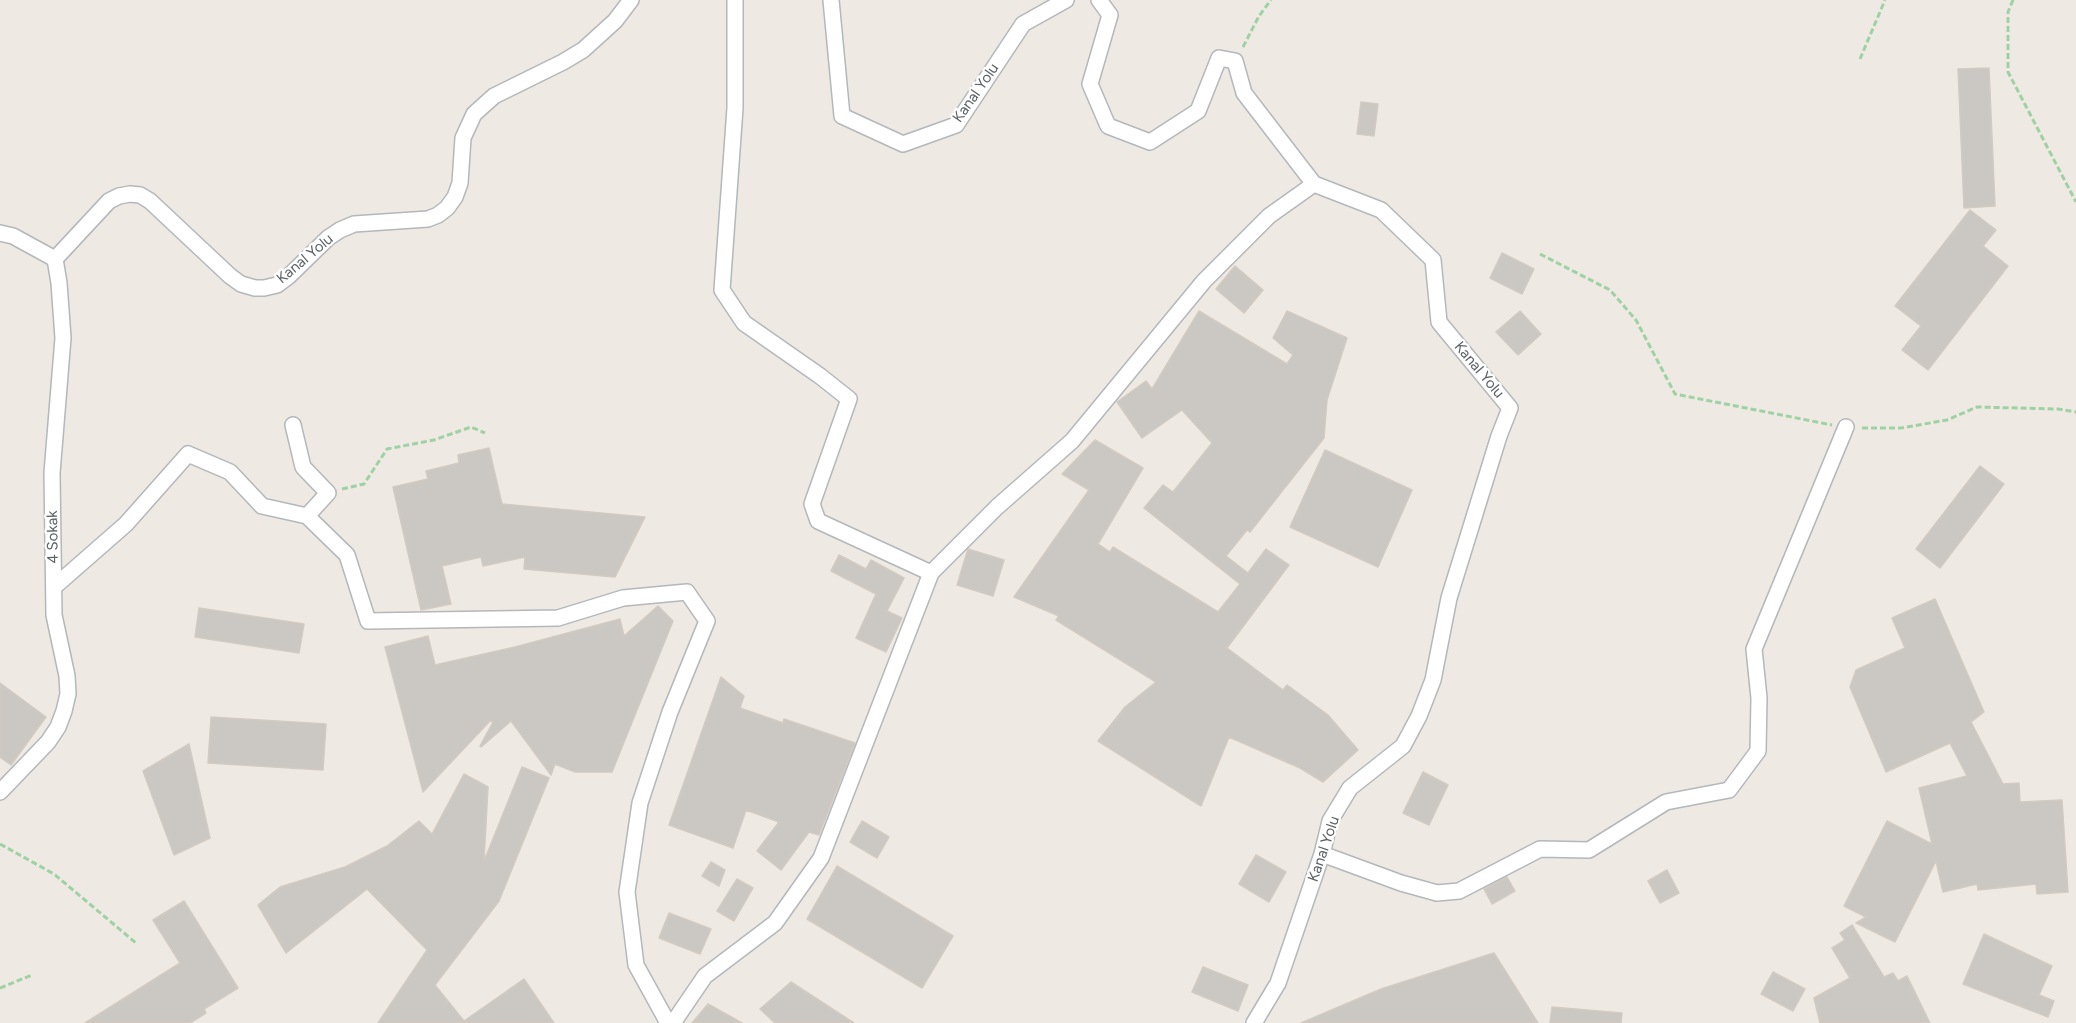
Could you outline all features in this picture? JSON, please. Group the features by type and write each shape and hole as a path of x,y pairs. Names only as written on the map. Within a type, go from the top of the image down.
{"street":[{"name":"Kanal Yolu","path":"55,259 109,201 130,194 140,195 150,201 230,276 241,284 255,288 277,285 328,238 347,227 369,222 428,219 438,215 455,197 460,183 463,138 474,114 494,96 583,50 615,21 631,0"},
{"path":"735,0 735,108 723,290 744,323 849,399 812,504 818,521 931,573"},
{"name":"Kanal Yolu","path":"831,0 842,116 903,144 956,126 1023,24 1066,0"},
{"path":"673,1023 705,976 775,923 821,858 931,573 997,507 1072,441 1212,273 1269,216 1314,184 1244,93 1235,61 1220,58 1198,111 1150,142 1108,126 1090,84 1110,15 1099,0"},
{"name":"Kanal Yolu","path":"1254,1023 1278,983 1322,854 1330,821 1350,788 1403,746 1419,716 1433,681 1449,598 1499,436 1510,408 1439,322 1433,260 1381,210 1314,184"},
{"path":"0,233 13,236 55,259"},
{"name":"4 Sokak","path":"0,792 48,742 58,728 68,694 68,676 54,615 52,473 63,338 62,302 55,259"},
{"path":"293,425 303,466 328,493 307,516"},
{"path":"1322,854 1401,883 1437,893 1459,891 1540,849 1589,850 1666,802 1729,790 1758,751 1759,698 1754,650 1846,428"},
{"path":"54,587 126,524 188,454 230,472 262,506 307,516 347,555 368,621 558,618 623,598 687,592 706,621 670,712 640,803 627,892 636,965 668,1023"}],"path":[{"path":"1235,61 1259,16 1271,0"},
{"path":"1860,59 1885,0"},
{"path":"2013,0 2008,12 2008,72 2076,202"},
{"path":"1540,254 1610,291 1636,320 1675,394 1846,428 1901,428 1947,420 1977,407 2058,409 2076,412"},
{"path":"328,493 364,484 387,449 434,440 471,427 485,433"},
{"path":"0,844 54,874 136,944"},
{"path":"0,988 32,975"}],"building":[{"path":"1989,68 1995,206 1964,208 1958,69"},
{"path":"1361,102 1378,104 1374,136 1357,134"},
{"path":"1970,210 1996,230 1983,246 2008,266 1928,370 1902,350 1921,326 1895,306"},
{"path":"1502,253 1534,269 1522,294 1490,278"},
{"path":"1235,266 1263,290 1244,313 1216,289"},
{"path":"1199,311 1287,364 1293,355 1273,338 1287,311 1347,338 1327,400 1324,438 1250,532 1247,530 1226,556 1248,573 1266,549 1289,565 1227,648 1283,690 1287,685 1328,715 1358,750 1323,782 1300,768 1229,737 1201,806 1098,741 1125,707 1156,682 1056,620 1059,616 1014,597 1089,490 1062,474 1095,440 1143,468 1098,544 1110,552 1113,547 1218,612 1240,584 1144,508 1163,485 1173,492 1212,443 1182,410 1142,438 1117,402 1146,381 1152,389"},
{"path":"1520,311 1541,334 1518,355 1496,332"},
{"path":"489,448 502,504 645,517 615,577 524,569 525,557 483,566 481,557 442,566 451,604 421,610 393,487 428,479 426,471 459,463 458,455"},
{"path":"1325,450 1412,490 1378,567 1290,527"},
{"path":"1980,466 2004,484 1940,568 1916,549"},
{"path":"968,549 1004,560 993,596 957,585"},
{"path":"839,555 866,569 871,560 904,578 887,611 902,618 886,652 856,638 876,594 831,571"},
{"path":"1935,599 1984,712 1971,722 2003,784 2019,783 2020,802 2062,800 2068,892 2037,894 2036,884 1978,890 1977,884 1943,892 1936,861 1895,942 1856,923 1866,917 1844,906 1887,821 1932,844 1919,788 1967,776 1950,743 1886,772 1850,687 1856,670 1905,648 1892,618"},
{"path":"658,606 673,621 612,772 575,772 555,764 551,775 511,721 481,747 493,722 490,721 423,792 385,647 428,636 435,665 515,647 620,619 624,636"},
{"path":"199,608 304,624 299,653 195,637"},
{"path":"721,677 744,696 740,708 783,723 784,719 855,743 819,835 809,832 781,870 757,851 779,822 746,810 733,848 669,825"},
{"path":"0,683 46,717 11,765 0,757"},
{"path":"211,717 326,724 323,770 208,763"},
{"path":"189,744 210,838 174,855 143,771"},
{"path":"522,767 549,778 499,901 435,985 464,1021 524,979 554,1023 378,1023 427,950 367,889 286,953 258,905 280,887 345,867 387,846 419,821 432,834 464,774 488,787 484,861"},
{"path":"1423,772 1448,785 1429,825 1403,813"},
{"path":"862,821 889,837 877,858 850,842"},
{"path":"1256,855 1286,872 1269,902 1239,884"},
{"path":"711,862 725,870 719,886 702,876"},
{"path":"837,866 953,936 922,988 807,919"},
{"path":"1667,870 1679,893 1660,903 1648,881"},
{"path":"1507,877 1515,891 1492,904 1484,889"},
{"path":"737,879 753,888 734,921 717,911"},
{"path":"184,901 238,988 204,1009 206,1013 190,1023 85,1023 180,963 153,920"},
{"path":"669,913 711,929 700,954 659,938"},
{"path":"1852,925 1884,977 1893,973 1898,981 1907,976 1930,1023 1820,1023 1814,998 1850,978 1832,948 1845,940 1840,933"},
{"path":"1984,934 2052,966 2039,995 2054,1001 2048,1017 1963,984"},
{"path":"1494,953 1538,1023 1301,1023 1381,989"},
{"path":"1203,967 1248,985 1238,1011 1192,992"},
{"path":"1773,972 1805,989 1793,1011 1761,994"},
{"path":"791,982 854,1023 775,1023 760,1009"},
{"path":"708,1004 742,1023 692,1023"},
{"path":"1552,1007 1622,1013 1621,1023 1550,1023"}]}
